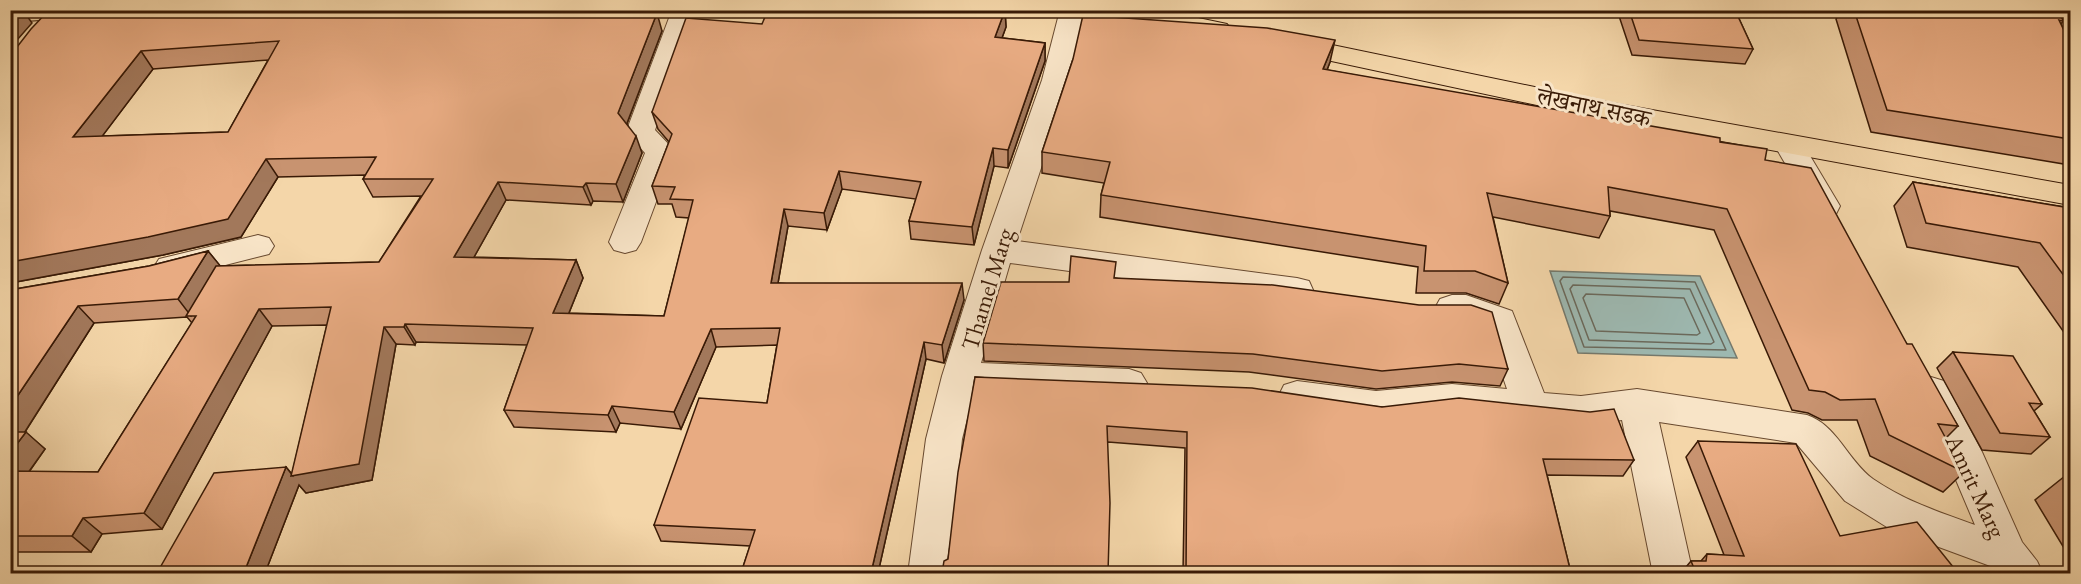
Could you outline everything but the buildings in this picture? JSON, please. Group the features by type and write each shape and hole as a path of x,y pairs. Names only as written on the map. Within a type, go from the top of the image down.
{"main road":[{"name":"लेखनाथ सडक","path":"1119,10 1423,70 1602,110 1790,146 2070,195"},
{"path":"10,14 67,11"}],"street":[{"path":"626,242 660,151 640,132 685,10"},
{"name":"Thamel Marg","path":"928,573 944,439 960,376 998,250 1056,80 1073,10"},
{"path":"33,39 67,11"},
{"path":"1790,146 1843,236"},
{"path":"140,273 258,246"},
{"path":"998,250 1332,296"},
{"path":"1423,308 1466,308 1500,320 1531,406"},
{"name":"Amrit Marg","path":"1914,360 1963,452 2015,564"},
{"path":"960,376 1157,384"},
{"path":"1261,390 1376,406 1452,398 1581,411 1637,404 1807,430 1858,489 1904,517 2015,564"},
{"path":"1637,404 1673,573"}],"water":[{"path":"1550,271 1700,276 1737,358 1578,353"}]}
